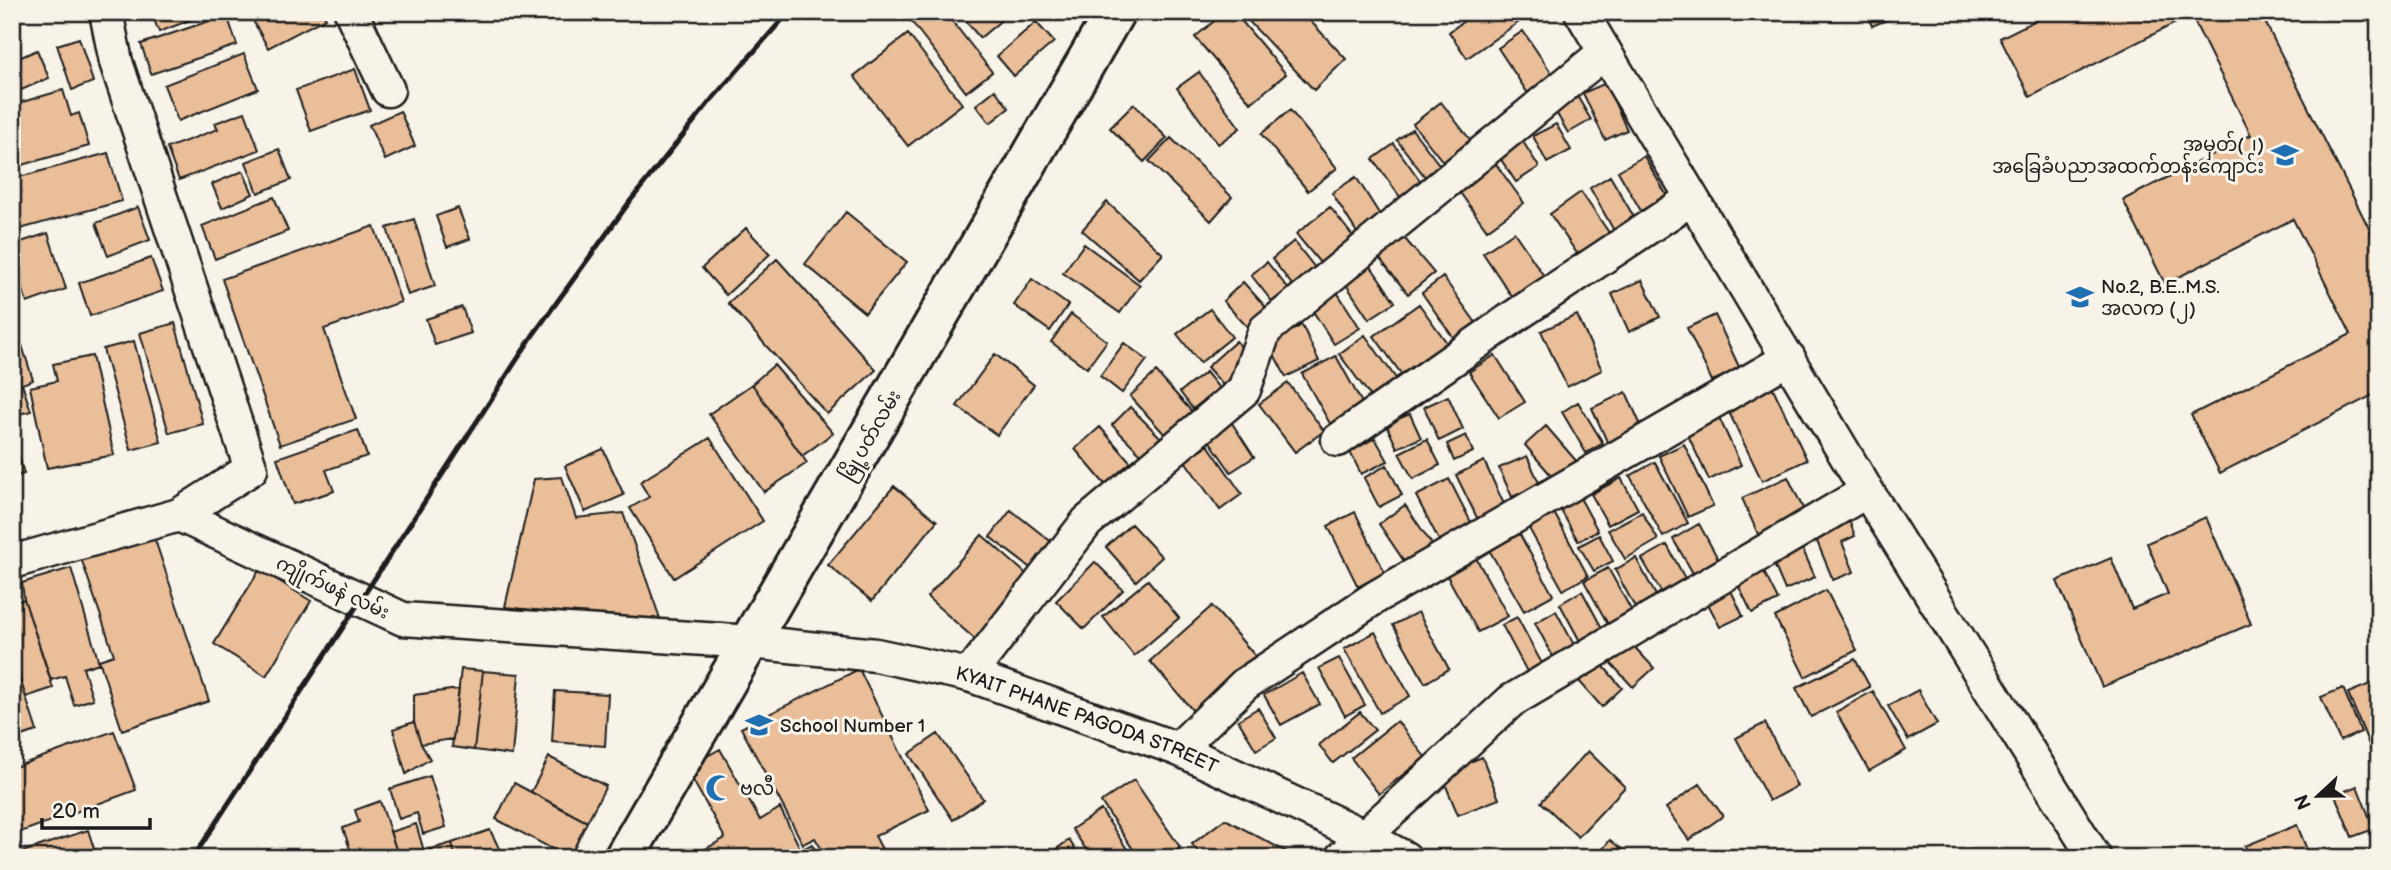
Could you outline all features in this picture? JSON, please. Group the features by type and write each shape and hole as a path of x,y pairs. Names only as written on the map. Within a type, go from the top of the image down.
{"main road":[{"name":"မြို့ပတ်လမ်း","path":"624,858 1115,12"}],"street":[{"path":"12,562 178,515 251,469 116,62 106,12"},
{"path":"351,12 388,90"},
{"path":"1581,12 1867,491 2095,858"},
{"path":"969,675 1087,522 1244,390 1265,330 1605,52"},
{"path":"1338,440 1518,314 1691,199"},
{"path":"1178,749 1245,684 1376,597 1789,358"},
{"path":"1341,858 1511,701 1867,491"},
{"name":"ကျိုက်ဖနဲ လမ်း","path":"178,515 403,619 751,642"},
{"name":"KYAIT PHANE PAGODA STREET","path":"751,642 876,655 969,675 1178,749 1405,858"}],"building":[{"path":"151,12 211,12 159,32"},
{"path":"255,12 322,12 326,18 268,48 250,15"},
{"path":"922,12 945,12 992,72 966,92 911,21"},
{"path":"958,12 1011,12 980,38"},
{"path":"1225,12 1234,12 1286,74 1251,103 1195,37"},
{"path":"1240,12 1302,12 1346,59 1314,90"},
{"path":"1476,12 1532,13 1467,58 1449,32"},
{"path":"1866,12 1904,12 1904,13 1872,26"},
{"path":"2052,12 2260,12 2379,248 2379,392 2220,473 2191,415 2351,334 2293,219 2165,284 2123,200 2251,135 2191,15 2030,97 2000,38"},
{"path":"227,15 237,45 151,74 141,44"},
{"path":"1036,22 1054,42 1014,76 997,56"},
{"path":"1523,31 1559,84 1533,101 1498,48"},
{"path":"908,34 962,104 908,146 854,76"},
{"path":"79,38 93,82 72,90 57,45"},
{"path":"37,50 49,78 12,94 12,61"},
{"path":"244,54 258,89 178,121 164,85"},
{"path":"355,69 370,110 311,131 296,90"},
{"path":"1199,72 1240,128 1218,144 1177,88"},
{"path":"1606,83 1627,130 1605,140 1583,93"},
{"path":"63,90 71,116 79,113 89,146 12,168 12,105"},
{"path":"995,90 1009,108 990,123 976,105"},
{"path":"1576,94 1591,120 1568,133 1553,107"},
{"path":"1441,102 1475,146 1448,168 1413,124"},
{"path":"1134,104 1167,138 1144,162 1110,128"},
{"path":"1290,110 1337,168 1308,191 1261,134"},
{"path":"400,111 415,146 385,160 369,125"},
{"path":"245,112 259,150 179,180 167,148 218,129 215,123"},
{"path":"1556,124 1571,150 1547,163 1533,136"},
{"path":"1412,129 1444,171 1429,182 1397,140"},
{"path":"1520,137 1539,167 1516,182 1496,152"},
{"path":"1171,138 1232,197 1211,221 1149,161"},
{"path":"1394,144 1426,189 1405,204 1373,159"},
{"path":"279,149 291,180 258,193 246,162"},
{"path":"108,153 122,201 13,231 12,179"},
{"path":"1644,156 1667,196 1641,211 1618,171"},
{"path":"1493,160 1524,203 1487,230 1456,187"},
{"path":"243,171 253,194 222,208 212,184"},
{"path":"1610,176 1638,224 1617,236 1590,188"},
{"path":"1356,177 1385,223 1361,239 1332,193"},
{"path":"1581,192 1612,237 1581,259 1550,214"},
{"path":"274,197 288,231 215,259 202,226"},
{"path":"1107,202 1163,254 1139,280 1082,230"},
{"path":"138,207 150,240 108,256 96,223"},
{"path":"1330,207 1359,244 1326,270 1296,234"},
{"path":"458,208 470,239 447,247 436,216"},
{"path":"846,212 907,262 865,313 805,264"},
{"path":"414,219 435,286 408,295 387,228"},
{"path":"374,226 401,302 324,329 356,419 280,445 222,279"},
{"path":"746,228 770,254 726,295 702,268"},
{"path":"1514,232 1550,285 1519,307 1483,253"},
{"path":"48,233 66,289 27,303 12,256 12,245"},
{"path":"1400,233 1434,273 1408,294 1375,253"},
{"path":"1294,241 1319,273 1297,291 1272,259"},
{"path":"1084,244 1140,285 1120,313 1063,273"},
{"path":"151,258 163,291 90,316 79,283"},
{"path":"777,259 876,370 827,414 728,303"},
{"path":"1267,262 1294,296 1278,309 1251,275"},
{"path":"1368,262 1395,302 1369,319 1343,280"},
{"path":"1443,277 1479,327 1457,343 1422,293"},
{"path":"1032,279 1068,305 1050,331 1014,305"},
{"path":"1642,280 1660,317 1629,332 1612,294"},
{"path":"1243,282 1273,315 1253,333 1223,301"},
{"path":"1337,292 1360,328 1334,344 1311,308"},
{"path":"1419,304 1450,347 1405,379 1374,336"},
{"path":"462,307 471,333 435,345 426,319"},
{"path":"1210,309 1232,337 1200,363 1177,334"},
{"path":"1071,314 1107,341 1087,368 1051,342"},
{"path":"1577,315 1602,370 1567,387 1541,331"},
{"path":"1715,315 1740,369 1712,381 1687,328"},
{"path":"175,323 203,424 169,433 140,333"},
{"path":"1302,325 1319,361 1286,377 1268,343"},
{"path":"1365,335 1402,387 1377,405 1339,354"},
{"path":"20,339 33,380 22,384 31,411 19,414 12,391 12,341"},
{"path":"134,341 161,442 131,450 103,349"},
{"path":"1236,341 1252,359 1223,385 1207,367"},
{"path":"1124,343 1147,360 1122,393 1100,376"},
{"path":"995,354 1034,385 997,435 957,406"},
{"path":"1495,355 1525,402 1499,418 1469,372"},
{"path":"92,356 114,455 47,468 30,387 57,381 53,364"},
{"path":"1336,356 1366,410 1333,429 1302,374"},
{"path":"774,365 833,433 802,456 752,384"},
{"path":"1156,372 1194,414 1168,438 1130,396"},
{"path":"1206,372 1219,388 1193,409 1180,392"},
{"path":"1288,383 1324,431 1295,452 1259,404"},
{"path":"752,384 807,463 764,492 709,414"},
{"path":"1771,384 1807,460 1762,481 1726,406"},
{"path":"1626,392 1647,439 1613,455 1592,408"},
{"path":"1448,396 1463,429 1439,441 1424,407"},
{"path":"1578,402 1603,443 1586,453 1562,412"},
{"path":"1130,407 1168,445 1150,463 1112,425"},
{"path":"1717,413 1741,465 1709,480 1685,429"},
{"path":"1410,414 1421,438 1397,448 1386,424"},
{"path":"1230,420 1254,457 1231,472 1206,436"},
{"path":"1546,426 1578,463 1557,482 1525,445"},
{"path":"1100,427 1134,466 1108,488 1075,449"},
{"path":"358,430 367,456 326,470 334,491 293,504 277,458"},
{"path":"12,431 24,474 12,477"},
{"path":"1466,435 1473,452 1454,461 1447,444"},
{"path":"710,438 763,521 674,578 630,508 649,497 640,482"},
{"path":"1375,438 1388,461 1361,474 1350,452"},
{"path":"1427,439 1440,465 1413,479 1399,453"},
{"path":"1684,444 1713,506 1688,517 1659,456"},
{"path":"1208,445 1242,494 1220,510 1185,461"},
{"path":"603,449 624,495 585,512 565,466"},
{"path":"1527,456 1540,485 1512,497 1499,468"},
{"path":"1484,461 1509,515 1482,528 1456,475"},
{"path":"1655,462 1688,523 1663,537 1630,476"},
{"path":"1387,465 1402,495 1379,507 1364,478"},
{"path":"562,477 576,518 623,513 662,624 505,607 534,479"},
{"path":"1788,477 1808,519 1761,541 1742,498"},
{"path":"1621,478 1638,509 1608,525 1591,494"},
{"path":"1449,479 1477,534 1444,550 1416,496"},
{"path":"894,486 937,521 872,601 828,565"},
{"path":"1579,496 1598,531 1578,541 1559,507"},
{"path":"1405,505 1435,549 1408,567 1379,524"},
{"path":"1552,509 1588,576 1563,590 1526,523"},
{"path":"1011,510 1054,544 1033,570 990,537"},
{"path":"1355,512 1385,573 1358,587 1328,526"},
{"path":"1642,512 1658,540 1625,559 1608,530"},
{"path":"1846,512 1855,536 1842,542 1854,572 1833,580 1811,527"},
{"path":"2206,517 2251,624 2102,687 2057,581 2111,558 2132,609 2168,594 2147,543"},
{"path":"1131,524 1162,557 1136,581 1106,547"},
{"path":"1699,524 1722,566 1697,580 1673,539"},
{"path":"1518,531 1553,595 1524,611 1488,548"},
{"path":"153,534 209,701 122,730 99,660 114,655 81,558"},
{"path":"982,535 1032,579 977,641 927,597"},
{"path":"1599,535 1613,561 1594,571 1579,546"},
{"path":"1800,543 1815,577 1785,590 1770,555"},
{"path":"1667,545 1688,584 1664,597 1642,559"},
{"path":"1475,556 1508,616 1478,632 1445,572"},
{"path":"1636,558 1659,601 1638,613 1615,570"},
{"path":"1095,562 1123,590 1084,629 1056,601"},
{"path":"1761,566 1778,600 1752,613 1735,579"},
{"path":"71,568 99,663 83,668 93,699 74,705 65,676 51,680 24,599 22,583"},
{"path":"1608,568 1634,615 1610,628 1584,581"},
{"path":"260,569 311,601 266,676 214,644"},
{"path":"1148,580 1179,618 1134,656 1103,617"},
{"path":"1727,582 1743,616 1720,627 1703,594"},
{"path":"1826,590 1857,650 1805,677 1775,617"},
{"path":"1582,591 1603,630 1581,643 1560,604"},
{"path":"24,599 53,688 26,697 12,655 12,603"},
{"path":"1212,606 1257,658 1194,712 1150,661"},
{"path":"1556,611 1579,654 1558,666 1535,623"},
{"path":"1418,612 1449,669 1425,683 1393,625"},
{"path":"1517,617 1547,673 1532,681 1502,625"},
{"path":"1375,632 1410,696 1380,713 1344,649"},
{"path":"1627,639 1654,668 1633,687 1606,658"},
{"path":"12,655 37,731 12,739"},
{"path":"1339,658 1365,705 1345,716 1319,668"},
{"path":"1855,659 1870,687 1811,717 1796,688"},
{"path":"1600,662 1622,688 1602,707 1579,681"},
{"path":"461,669 483,671 474,750 452,747"},
{"path":"859,669 929,810 875,836 885,855 879,858 827,858 815,838 803,844 741,728"},
{"path":"483,671 519,674 512,755 474,750"},
{"path":"1302,673 1320,704 1281,725 1264,695"},
{"path":"2375,682 2379,691 2379,750 2372,752 2348,693"},
{"path":"2343,688 2361,732 2340,741 2321,697"},
{"path":"459,689 453,739 421,744 414,722 414,695"},
{"path":"1918,690 1937,724 1908,740 1888,706"},
{"path":"555,691 608,694 605,746 552,742"},
{"path":"1873,691 1906,750 1869,771 1836,712"},
{"path":"1258,708 1276,738 1256,750 1238,720"},
{"path":"1360,712 1375,730 1333,763 1319,745"},
{"path":"1397,721 1425,757 1379,794 1351,758"},
{"path":"414,722 421,744 430,759 406,774 393,729"},
{"path":"1765,723 1797,786 1769,801 1736,738"},
{"path":"114,731 136,790 18,833 12,818 12,768"},
{"path":"938,734 983,799 953,820 909,754"},
{"name":"ဗလီ","path":"720,749 760,820 780,808 801,850 812,844 819,858 689,858 725,838 686,768"},
{"path":"1588,751 1625,787 1578,837 1541,802"},
{"path":"549,757 606,786 587,822 531,792"},
{"path":"1482,757 1499,799 1458,815 1441,774"},
{"path":"430,776 446,827 423,834 417,813 399,819 390,789"},
{"path":"1134,780 1180,847 1165,858 1139,858 1101,802"},
{"path":"514,783 587,822 569,858 496,819"},
{"path":"1700,784 1723,816 1689,840 1666,808"},
{"path":"2357,786 2374,829 2352,837 2335,795"},
{"path":"380,801 399,858 353,858 343,828 359,822 355,810"},
{"path":"1101,810 1133,858 1092,858 1072,829"},
{"path":"1225,819 1298,858 1203,858 1192,844"},
{"path":"416,824 426,858 399,858 390,832"},
{"path":"2297,825 2310,857 2250,858 2245,846"},
{"path":"88,830 97,858 24,858 22,852"},
{"path":"490,830 504,858 456,858 452,843"},
{"path":"1069,840 1081,858 1044,858"},
{"path":"1610,840 1633,858 1596,858"},
{"path":"452,843 456,858 426,858 424,851"},
{"path":"2379,847 2379,858 2352,858"}],"railway":[{"path":"193,858 533,335 631,200 712,99 789,12"}],"place":[{"name":"အမှတ်(၂) အခြေခံပညာအထက်တန်းကျောင်း","path":"2285,155"},
{"name":"No.2, B.E..M.S. အလက (၂)","path":"2080,297"},
{"name":"School Number 1","path":"759,725"},
{"name":"ဗလီ","path":"719,788"}]}
